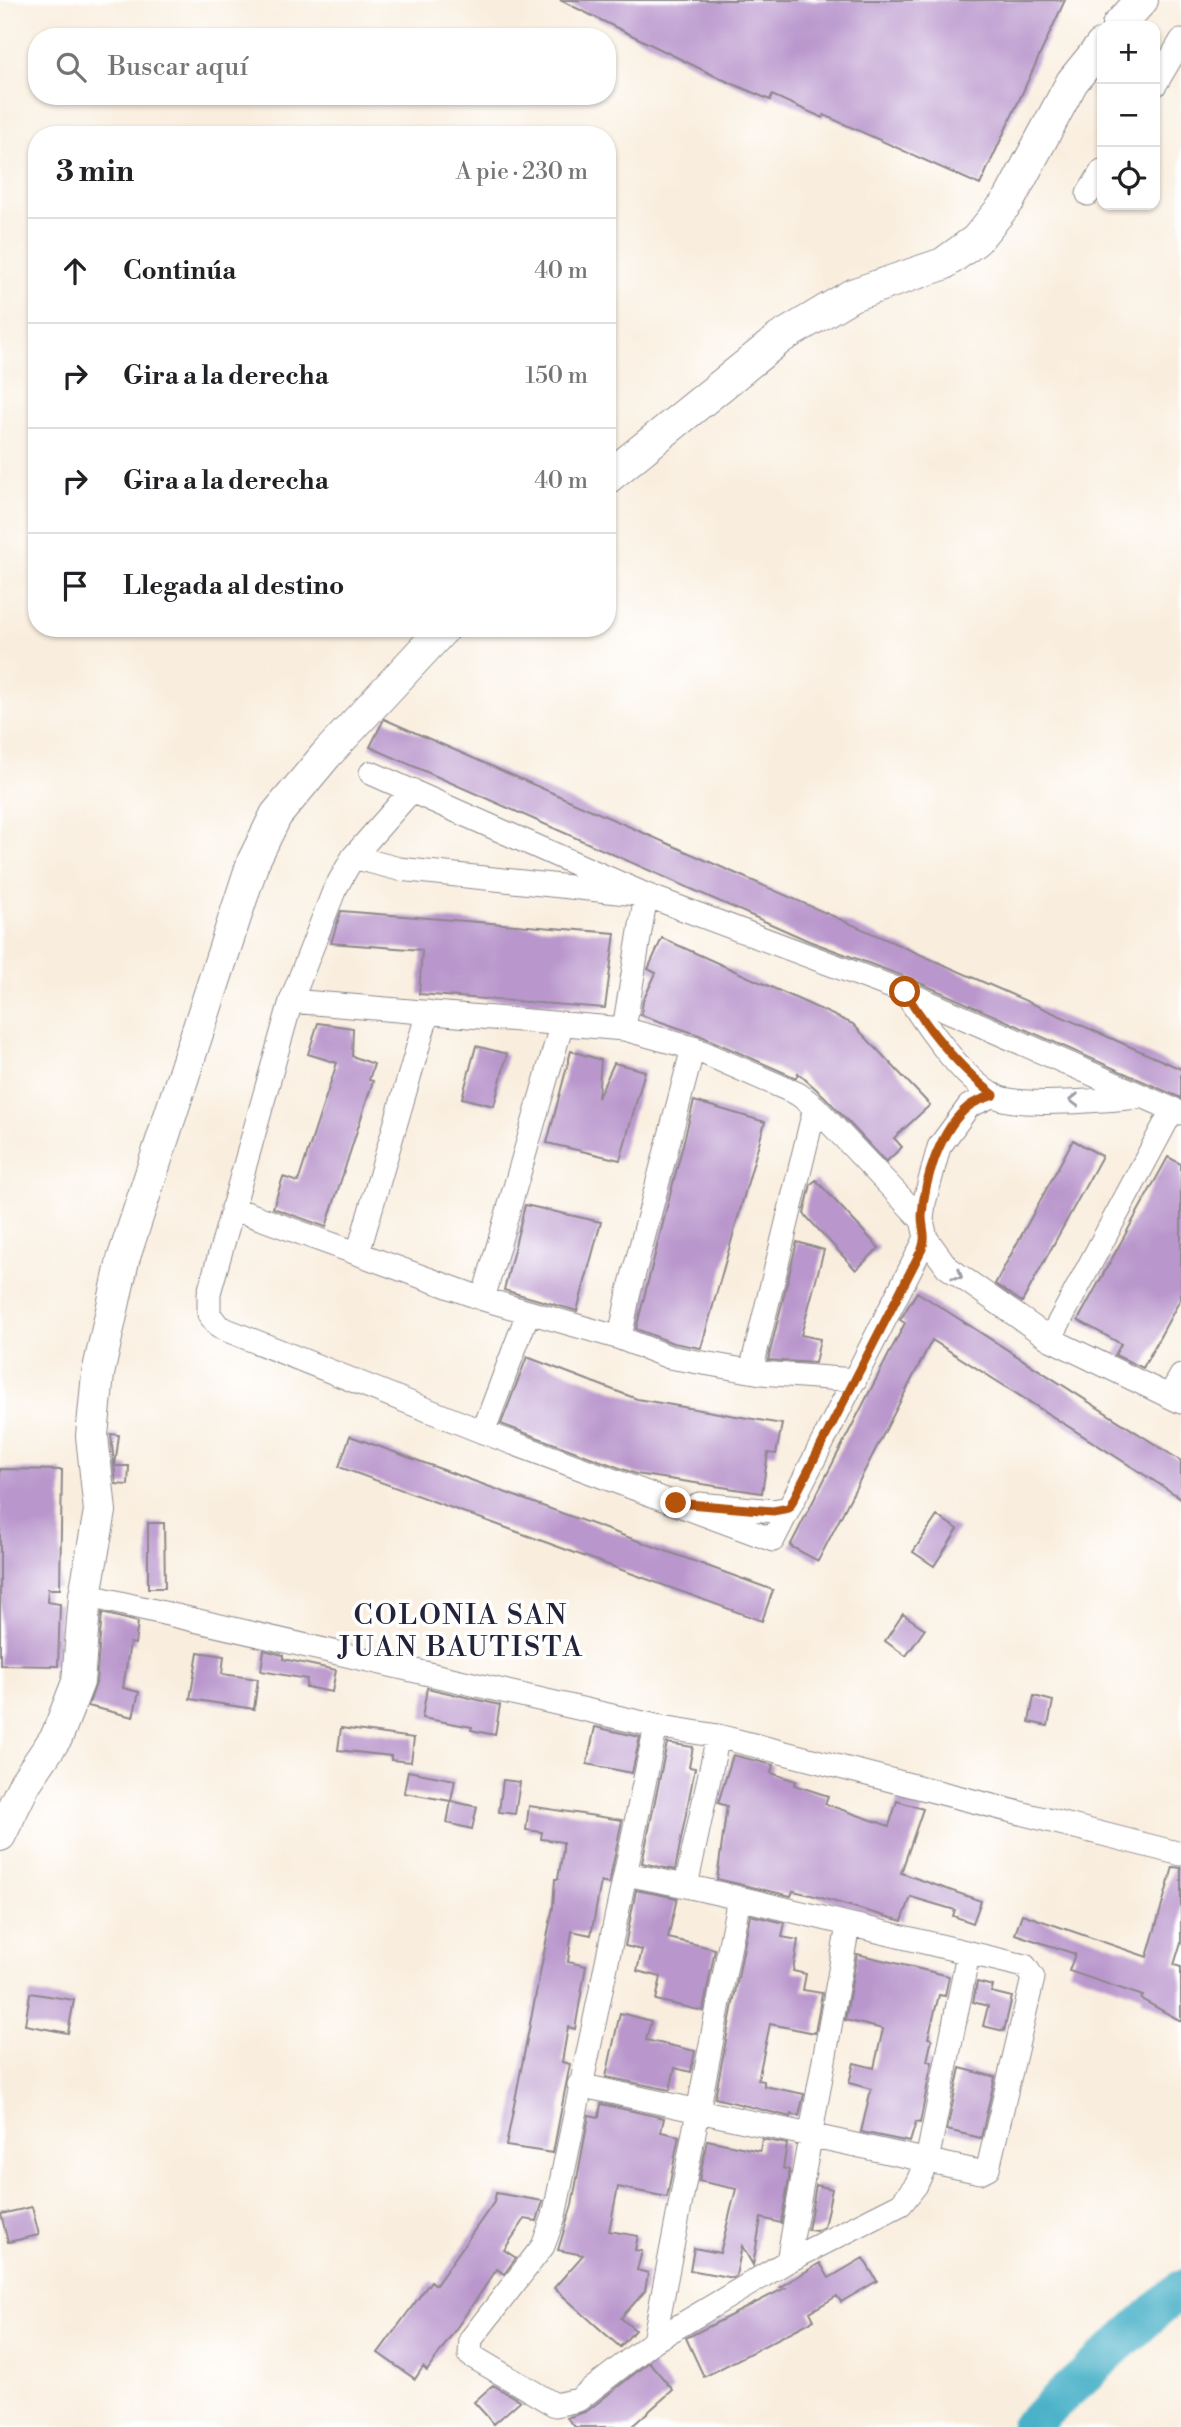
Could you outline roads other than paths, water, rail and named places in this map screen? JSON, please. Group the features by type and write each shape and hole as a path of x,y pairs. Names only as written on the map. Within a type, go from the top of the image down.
{"street":[{"path":"1123,21 1142,0"},
{"path":"1156,84 1181,41"},
{"path":"616,471 780,338 852,295 943,264 976,240 1009,200 1072,82 1097,51"},
{"path":"1088,194 1097,179"},
{"path":"0,1835 25,1783 57,1736 78,1682 85,1595 100,1511 92,1436 98,1374 123,1260 253,862 276,815 326,755 436,637"},
{"path":"371,773 646,895 905,992 1177,1111 1050,1339"},
{"path":"412,790 353,857 334,891 291,1002 209,1293 209,1314 219,1327 483,1432 773,1540 855,1380 924,1229 939,1147 969,1106 994,1095"},
{"path":"353,857 399,869 646,895"},
{"path":"624,1029 646,895"},
{"path":"905,992 923,1022 973,1079 994,1095 1004,1099 1031,1100 1142,1096"},
{"path":"291,1002 624,1029 693,1048 798,1094 815,1107 924,1229 947,1267 1050,1339 1178,1391"},
{"path":"358,1253 428,1012"},
{"path":"483,1299 562,1023"},
{"path":"620,1338 629,1292 693,1048"},
{"path":"751,1371 815,1107"},
{"path":"232,1208 483,1299 620,1338 669,1357 751,1371 855,1380"},
{"path":"483,1432 528,1313"},
{"path":"85,1595 656,1726 718,1736 1181,1854"},
{"path":"656,1726 549,2231 542,2246 512,2289 471,2339 470,2355 555,2405 567,2404 578,2400 654,2341 788,2261 901,2204 916,2185 927,2161 968,1954"},
{"path":"686,1886 718,1736"},
{"path":"579,2085 980,2172 988,2168 1033,1978 1025,1966 626,1874"},
{"path":"654,2341 738,1898"},
{"path":"788,2261 848,1926"}],"waterway":[{"path":"1028,2427 1181,2288"}],"district":[{"name":"COLONIA SAN JUAN BAUTISTA","path":"461,1631"}]}
